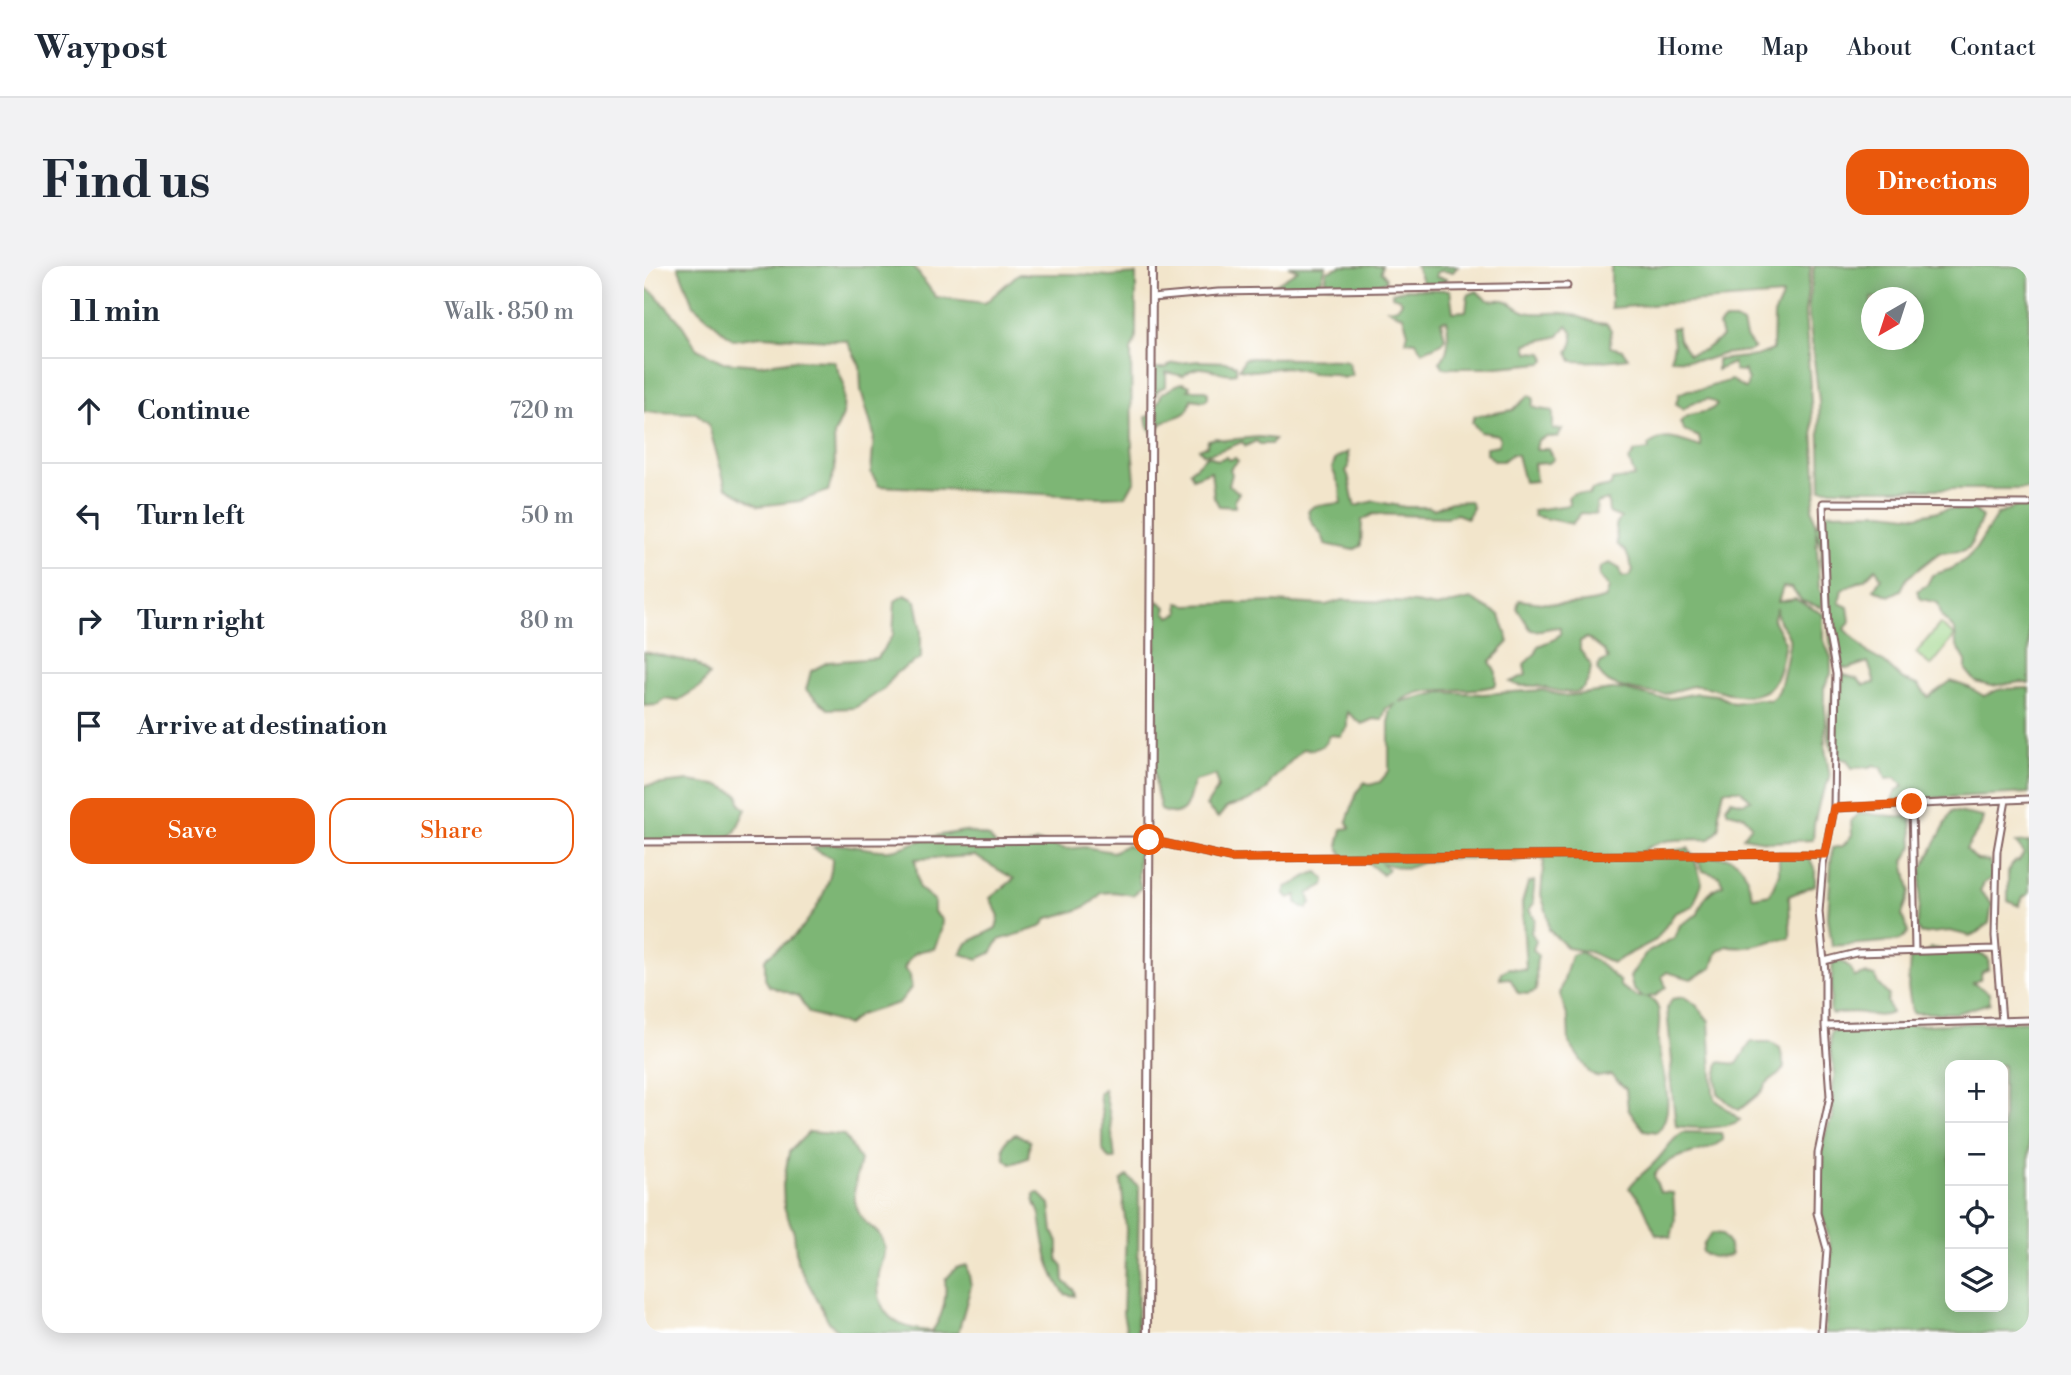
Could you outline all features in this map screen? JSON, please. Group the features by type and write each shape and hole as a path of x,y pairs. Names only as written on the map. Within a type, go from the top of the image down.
{"street":[{"path":"1147,1333 1152,266"},
{"path":"1152,298 1218,292 1567,286"},
{"path":"1821,1333 1827,1249 1817,1213 1818,1153 1830,1096 1819,912 1825,854 1834,808 1836,674 1828,630 1823,503 2029,504"},
{"path":"1834,808 2029,799"},
{"path":"2002,1021 1996,949 1997,850 2006,800"},
{"path":"1912,804 1916,951"},
{"path":"644,842 1149,840 1230,858 1825,854"},
{"path":"1824,961 1856,953 1996,949"},
{"path":"1825,1026 2029,1020"}],"green space":[{"path":"678,266 913,266 936,297 985,303 1018,274 1136,274 1136,339 1131,350 1135,480 1126,496 1101,497 879,486 871,473 874,435 861,390 860,366 847,341 762,336 733,340 693,305"},
{"path":"1288,266 1326,266 1320,284 1272,286 1298,270"},
{"path":"1341,266 1382,266 1381,272 1386,281 1378,285 1325,285 1327,271"},
{"path":"1416,266 1458,266 1453,272 1436,273 1436,277 1446,279 1443,283 1424,286"},
{"path":"1611,266 1811,266 1805,312 1817,489 1812,507 1816,527 1822,513 1883,512 1917,516 1947,509 1966,509 1975,510 1982,517 1970,547 1962,551 1939,553 1907,578 1901,590 1889,596 1874,589 1881,578 1876,568 1865,579 1842,589 1839,603 1848,607 1850,621 1845,629 1869,654 1885,663 1903,680 1918,685 1928,697 1951,681 1984,696 2000,689 2029,688 2029,793 1895,800 1892,799 1896,791 1904,786 1895,778 1886,779 1882,768 1874,765 1852,768 1847,760 1837,758 1830,744 1829,727 1838,673 1857,679 1864,685 1875,683 1868,662 1847,669 1836,665 1830,641 1821,565 1822,551 1816,530 1822,608 1802,601 1791,588 1783,587 1778,602 1795,599 1823,614 1823,638 1831,658 1831,674 1824,688 1825,748 1830,778 1820,799 1813,840 1771,842 1743,837 1752,825 1744,816 1728,812 1726,807 1731,800 1743,803 1751,800 1740,790 1724,790 1719,811 1719,828 1710,839 1666,841 1642,852 1688,848 1702,883 1693,906 1675,913 1656,940 1612,963 1590,952 1568,948 1549,930 1541,895 1544,859 1531,857 1514,862 1506,859 1445,858 1406,869 1382,863 1388,869 1383,875 1367,862 1344,858 1338,846 1342,829 1350,828 1347,821 1358,790 1365,782 1370,785 1380,782 1389,771 1389,711 1394,705 1386,708 1382,720 1373,719 1362,724 1347,712 1347,727 1340,736 1329,735 1319,748 1303,749 1272,780 1267,790 1247,802 1227,807 1218,818 1206,806 1218,788 1216,775 1194,781 1186,807 1182,811 1170,813 1161,810 1154,763 1157,698 1152,657 1156,646 1154,608 1158,601 1166,607 1165,612 1170,617 1179,613 1178,603 1273,602 1326,605 1342,600 1415,603 1436,607 1471,599 1500,616 1509,642 1490,662 1496,672 1496,685 1422,692 1399,702 1442,692 1483,694 1542,690 1565,696 1620,689 1658,698 1697,693 1717,695 1733,703 1770,700 1776,694 1789,641 1787,633 1779,623 1777,608 1773,620 1785,642 1780,669 1770,687 1755,695 1738,695 1697,686 1661,694 1616,686 1605,680 1597,669 1600,663 1608,659 1604,651 1587,638 1580,641 1580,650 1591,665 1589,677 1580,690 1566,692 1537,686 1520,686 1510,682 1526,675 1524,664 1536,653 1538,646 1560,634 1560,627 1531,630 1517,608 1519,600 1563,604 1595,601 1606,598 1609,587 1599,576 1600,567 1610,563 1620,569 1622,577 1630,576 1633,570 1626,552 1617,544 1616,525 1621,518 1609,513 1608,500 1597,503 1596,514 1581,513 1572,524 1534,516 1533,510 1570,505 1568,498 1573,494 1589,495 1592,490 1611,486 1612,480 1635,477 1629,460 1635,452 1649,450 1648,445 1655,441 1668,438 1701,447 1699,437 1685,431 1680,423 1684,418 1708,411 1717,404 1708,399 1692,403 1683,410 1676,404 1679,394 1731,380 1746,389 1748,381 1744,369 1742,372 1735,371 1733,363 1717,370 1717,360 1756,356 1773,350 1774,315 1783,295 1611,308"},
{"path":"1814,266 2029,266 2029,489 1821,489 1819,401 1808,309"},
{"path":"644,287 655,294 681,323 697,349 723,362 759,365 795,360 834,361 844,384 843,415 834,435 835,469 828,491 800,501 759,506 726,487 708,423 696,413 644,412"},
{"path":"1406,289 1450,290 1453,312 1466,311 1468,295 1477,291 1486,299 1506,301 1526,312 1564,313 1607,324 1611,330 1610,347 1622,350 1628,358 1572,361 1568,352 1573,335 1567,325 1559,336 1526,344 1528,352 1543,353 1546,360 1542,363 1487,368 1444,368 1440,362 1447,348 1447,320 1441,321 1445,338 1442,343 1422,352 1416,342 1406,341 1408,332 1403,316 1388,309 1398,307 1402,302 1392,296 1392,293"},
{"path":"1725,320 1735,320 1743,324 1746,337 1754,348 1705,360 1671,359 1674,343 1671,328 1677,327 1679,339 1689,354 1704,350 1722,337 1719,326"},
{"path":"1245,358 1343,360 1348,362 1352,375 1343,378 1286,367 1254,371 1239,369"},
{"path":"1198,361 1227,362 1236,365 1236,373 1204,368 1197,368 1183,376 1166,372 1166,386 1158,390 1155,397 1152,396 1150,376 1156,368"},
{"path":"1183,383 1190,386 1188,390 1205,390 1208,398 1204,401 1191,399 1186,412 1164,422 1153,433 1148,427 1146,417 1153,414 1162,393"},
{"path":"1529,395 1534,399 1532,406 1553,411 1553,430 1562,429 1558,437 1538,440 1536,449 1549,449 1554,459 1549,463 1534,464 1536,481 1524,482 1517,455 1512,454 1503,461 1495,461 1486,453 1486,447 1498,445 1498,435 1480,432 1472,422 1475,416 1513,410"},
{"path":"1259,437 1275,439 1271,444 1260,444 1256,441 1246,446 1242,442 1204,454 1199,449 1207,446 1208,440 1216,438 1225,440"},
{"path":"1348,452 1349,467 1346,471 1355,506 1374,501 1434,509 1451,502 1470,501 1473,508 1467,518 1457,514 1446,517 1373,514 1362,520 1361,546 1353,550 1325,544 1308,511 1314,506 1341,503 1340,487 1332,468 1336,458"},
{"path":"1208,455 1218,460 1226,457 1238,461 1230,469 1232,474 1229,485 1239,493 1235,499 1235,507 1219,506 1214,497 1211,471 1193,478 1190,471"},
{"path":"2020,504 2029,506 2029,684 2021,682 1991,686 1976,682 1966,670 1966,661 1956,644 1955,630 1942,617 1938,603 1921,599 1917,591 1927,585 1932,575 1951,569 1966,559 1975,550 1997,515"},
{"path":"905,595 916,601 921,626 921,658 896,673 885,688 855,708 828,709 806,690 811,671 828,662 877,658 893,635 895,601"},
{"path":"1940,624 1955,636 1931,666 1916,653"},
{"path":"644,652 696,663 709,675 701,686 677,701 665,699 657,705 644,706"},
{"path":"689,781 722,786 739,795 740,804 746,809 735,832 727,839 644,842 644,786"},
{"path":"1952,811 1983,817 1981,826 1966,849 1977,860 1989,861 1994,877 1984,883 1980,891 1992,904 1989,923 1970,936 1950,931 1921,934 1917,928 1922,869"},
{"path":"1859,814 1911,817 1913,846 1904,861 1910,891 1902,915 1908,932 1896,941 1832,946 1828,917 1832,848 1843,846 1852,835 1851,821"},
{"path":"965,831 989,837 998,848 1026,846 1037,842 1066,849 1085,847 1113,852 1126,845 1139,851 1138,875 1141,888 1133,895 1101,893 1084,908 1048,918 1041,927 999,940 991,953 978,959 961,954 967,943 996,928 999,916 990,898 1014,879 975,856 915,859 919,888 934,900 934,912 942,920 941,931 934,949 915,953 904,969 910,975 911,988 899,1003 859,1015 847,1025 809,1013 798,996 769,986 765,979 765,959 803,927 826,888 832,858 813,849 831,844 890,850 927,838"},
{"path":"2029,842 2029,894 2023,897 2019,906 2008,901 2008,872 2013,862 2019,861 2024,853 2016,843"},
{"path":"1808,855 1815,870 1815,885 1789,896 1790,938 1750,946 1727,946 1717,952 1712,968 1691,979 1667,972 1662,976 1666,987 1655,996 1647,997 1656,1004 1659,1012 1659,1053 1668,1101 1667,1112 1657,1132 1644,1130 1628,1109 1626,1089 1611,1075 1597,1077 1589,1072 1569,1043 1568,1019 1560,994 1571,955 1581,952 1602,965 1620,982 1620,986 1637,997 1642,997 1633,989 1630,977 1645,954 1675,937 1680,925 1698,914 1710,893 1723,885 1719,876 1703,871 1696,857 1721,857 1736,861 1745,873 1753,897 1770,894 1779,873 1779,857"},
{"path":"1318,872 1325,879 1324,885 1308,894 1311,903 1307,909 1297,904 1297,895 1289,898 1284,893 1286,887"},
{"path":"1534,881 1534,903 1529,910 1535,919 1531,932 1536,941 1533,949 1538,956 1536,991 1528,994 1518,993 1510,978 1500,979 1501,973 1509,968 1526,970 1522,903 1528,883"},
{"path":"1931,948 1980,954 1988,958 1989,969 1982,972 1980,979 1973,983 1989,993 1990,1003 1957,1013 1912,1013 1908,987 1910,959 1922,956"},
{"path":"1833,959 1847,965 1854,977 1865,974 1875,976 1878,984 1889,996 1887,1001 1891,1013 1880,1016 1855,1012 1832,1014"},
{"path":"1684,997 1696,1005 1709,1021 1713,1092 1716,1100 1740,1120 1726,1126 1676,1126 1667,1009 1672,999"},
{"path":"2029,1021 2029,1333 1825,1333 1830,1257 1820,1187 1822,1148 1833,1118 1832,1084 1835,1073 1830,1050 1831,1032 1841,1028"},
{"path":"1751,1042 1770,1042 1780,1048 1784,1067 1761,1092 1739,1110 1718,1093 1716,1079 1719,1062 1737,1064"},
{"path":"1104,1089 1115,1159 1109,1159 1102,1149 1099,1093"},
{"path":"809,1132 844,1135 860,1160 855,1189 856,1204 862,1218 879,1234 883,1242 885,1250 878,1288 880,1300 890,1317 907,1327 932,1331 943,1307 945,1280 956,1268 967,1265 971,1286 958,1333 841,1333 829,1322 797,1262 794,1233 784,1207 783,1185 789,1152"},
{"path":"1683,1132 1721,1133 1723,1140 1714,1146 1670,1161 1654,1175 1660,1192 1673,1193 1675,1221 1671,1237 1656,1234 1642,1204 1629,1188"},
{"path":"1016,1134 1030,1141 1028,1158 1011,1164 1005,1159 1004,1147 1006,1141"},
{"path":"1127,1176 1139,1187 1137,1333 1127,1333 1123,1313 1126,1229 1121,1181"},
{"path":"1039,1193 1050,1204 1053,1232 1058,1242 1058,1260 1063,1266 1064,1281 1074,1290 1075,1296 1065,1294 1050,1266 1040,1215 1034,1200 1034,1194"},
{"path":"1712,1233 1722,1234 1731,1255 1716,1257 1702,1252 1704,1243"}],"route":[{"path":"1149,840 1230,858 1825,854 1834,808 1912,804"}]}
